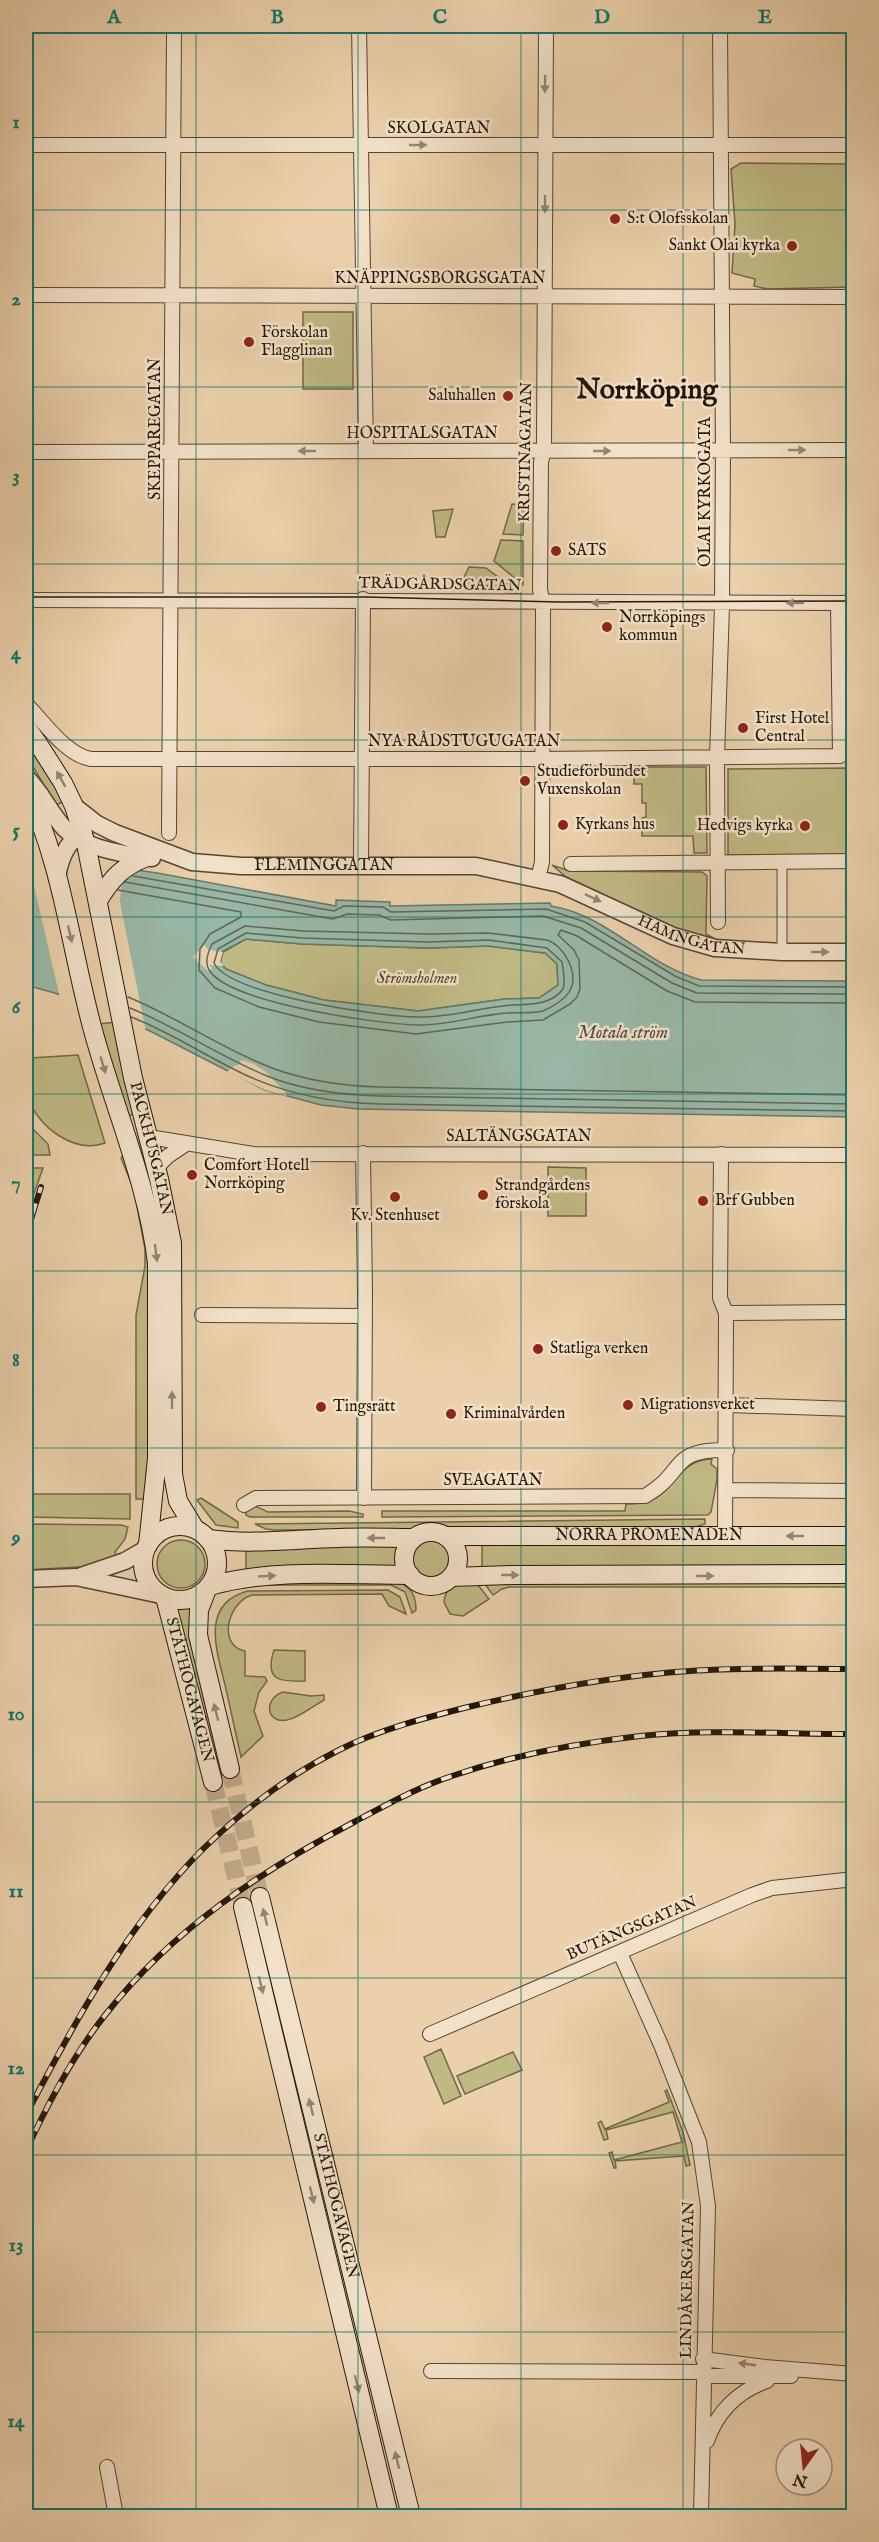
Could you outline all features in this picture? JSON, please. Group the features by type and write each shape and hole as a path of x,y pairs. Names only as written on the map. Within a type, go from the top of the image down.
{"main road":[{"name":"PACKHUSGATAN","path":"26,727 53,765 74,806 99,899 122,1023 157,1167 172,1243 164,1504 151,1542"},
{"name":"PACKHUSGATAN","path":"26,788 57,855 57,877 87,1009 143,1192 154,1238 165,1459 201,1531"},
{"path":"99,899 111,880 126,866 147,858"},
{"path":"410,1575 242,1578 208,1587 187,1600 159,1592 143,1567 151,1542 180,1526 242,1542 414,1538 429,1532 445,1536 451,1541 458,1555 458,1563 451,1577 440,1585 429,1586 419,1583 410,1575 404,1563 404,1556 414,1538"},
{"path":"201,1531 215,1550 217,1562 216,1574 208,1587"},
{"name":"NORRA PROMENADEN","path":"445,1536 854,1536"},
{"path":"451,1577 854,1574"},
{"name":"STÅTHÖGAVÄGEN","path":"208,1587 199,1610 198,1635 230,1769"},
{"name":"STÅTHÖGAVÄGEN","path":"159,1592 213,1782"},
{"name":"STÅTHÖGAVÄGEN","path":"260,1897 411,2517"},
{"name":"STÅTHÖGAVÄGEN","path":"243,1907 389,2517"}],"street":[{"name":"SKEPPAREGATAN","path":"169,833 167,758 171,600 174,26"},
{"path":"359,26 366,451"},
{"name":"KRISTINAGATAN","path":"538,879 542,862 543,603 540,589 540,490 541,462 544,451 546,26"},
{"name":"OLAI KYRKOGATA","path":"718,922 717,758 722,603 723,451 720,26"},
{"name":"SKOLGATAN","path":"26,144 174,146 854,145"},
{"name":"KNÄPPINGSBORGSGATAN","path":"26,295 854,297"},
{"name":"HOSPITALSGATAN","path":"26,452 854,450"},
{"path":"361,865 363,599"},
{"name":"TRÄDGÅRDSGATAN","path":"26,600 363,599 543,603 854,603"},
{"path":"838,603 847,756"},
{"name":"NYA RÅDSTUGUGATAN","path":"26,704 76,754 92,759 847,756"},
{"path":"26,777 42,795 63,828 83,844 147,858 192,862"},
{"name":"FLEMINGGATAN","path":"74,806 97,824 115,833 192,862 241,866 476,866 538,879"},
{"name":"FLEMINGGATAN","path":"83,844 98,830 115,833"},
{"path":"57,855 83,844"},
{"path":"571,864 854,861"},
{"path":"782,863 782,952"},
{"name":"HAMNGATAN","path":"538,879 575,890 673,936 702,945 722,949 782,952 854,952"},
{"name":"SALTÄNGSGATAN","path":"150,1137 253,1154 854,1155"},
{"path":"157,1167 186,1144"},
{"path":"363,1153 364,1498"},
{"path":"722,1154 720,1298 726,1313 725,1536"},
{"path":"726,1313 854,1312"},
{"path":"202,1315 364,1316"},
{"path":"727,1405 854,1409"},
{"name":"SVEAGATAN","path":"244,1506 256,1498 645,1496 659,1488 682,1458 706,1450 727,1450"},
{"path":"727,1490 854,1491"},
{"path":"26,1579 76,1577 108,1568 151,1542"},
{"path":"76,1577 96,1581 117,1577 130,1578 159,1592"},
{"name":"BUTÄNGSGATAN","path":"429,2034 772,1888 854,1879"},
{"name":"LINDÅKERSGATAN","path":"620,1953 661,2045 699,2142 708,2206 703,2369 702,2517"},
{"path":"431,2371 703,2369 850,2374"},
{"path":"703,2369 781,2377 850,2374"},
{"path":"703,2467 712,2426 727,2406 745,2390 781,2377"},
{"path":"107,2468 116,2517"}],"green space":[{"path":"741,163 853,164 853,287 767,289 754,286 755,279 732,273 735,224 731,169"},
{"path":"303,312 353,312 353,389 303,389"},
{"path":"512,504 524,505 523,535 503,534"},
{"path":"453,509 445,537 436,537 433,511"},
{"path":"501,540 523,541 523,585 494,561"},
{"path":"469,567 486,568 521,594 511,594 489,586 466,587 464,577"},
{"path":"26,739 65,801 56,805 26,755"},
{"path":"634,767 706,767 707,853 694,853 693,836 642,836 642,818 646,817 646,803 642,803 642,784 634,784"},
{"path":"853,768 853,854 728,855 728,769"},
{"path":"552,865 569,871 702,872 707,876 706,934 715,939 679,930 566,877"},
{"name":"Strömsholmen","path":"246,939 302,944 428,948 488,946 545,953 557,964 558,985 539,998 505,999 418,1011 324,1000 266,985 226,969 220,963 223,952"},
{"path":"116,1022 136,1113 128,1116 99,1024"},
{"path":"78,1055 105,1143 81,1145 59,1136 40,1119 28,1098 25,1084 26,1061 30,1058"},
{"path":"26,1122 48,1144 50,1155 26,1155"},
{"path":"124,1154 141,1206 150,1266 150,1499 136,1499 136,1315 145,1266 145,1249 134,1190 121,1158"},
{"path":"548,1167 586,1168 586,1216 548,1216"},
{"path":"26,1168 43,1168 26,1216"},
{"path":"712,1459 711,1464 717,1469 717,1480 711,1512 708,1515 382,1517 382,1511 625,1511 626,1504 644,1503 659,1496 692,1464"},
{"path":"26,1494 130,1494 130,1519 26,1517"},
{"path":"201,1498 238,1522 238,1528 216,1525 197,1500"},
{"path":"253,1505 268,1512 349,1511 363,1514 363,1517 250,1517 246,1515 246,1511"},
{"path":"705,1519 705,1524 692,1528 276,1530 255,1524"},
{"path":"26,1524 128,1527 125,1539 115,1552 117,1559 95,1566 26,1570"},
{"path":"176,1540 186,1540 198,1547 205,1559 205,1569 198,1581 186,1588 176,1588 161,1577 157,1569 157,1559 168,1544"},
{"path":"431,1540 438,1541 444,1546 449,1552 449,1566 444,1572 438,1577 431,1578 424,1577 418,1572 413,1566 412,1559 413,1552 418,1546 424,1541"},
{"path":"401,1544 396,1557 398,1568 246,1573 246,1545"},
{"path":"482,1544 853,1545 853,1570 482,1571"},
{"path":"852,1579 848,1587 509,1587 493,1595 485,1584"},
{"path":"262,1580 396,1581 411,1591 415,1599 416,1610 412,1613 405,1592 391,1585 255,1585"},
{"path":"476,1580 489,1599 463,1616 450,1614 444,1602 447,1591 455,1585"},
{"path":"388,1590 400,1597 406,1614 389,1606 382,1594 252,1595 237,1605 229,1623 228,1632 231,1641 236,1647 245,1651 245,1676 265,1677 267,1681 259,1692 254,1711 263,1736 241,1757 216,1646 217,1618 222,1607 232,1598 248,1591"},
{"path":"176,1606 191,1607 193,1649 223,1775 218,1777"},
{"path":"274,1650 305,1651 305,1681 276,1678 271,1668"},
{"path":"283,1692 311,1696 324,1695 324,1700 296,1717 280,1720 271,1715 270,1705 277,1695"},
{"path":"441,2049 461,2096 444,2104 424,2057"},
{"path":"513,2052 522,2070 465,2094 457,2076"},
{"path":"667,2090 683,2132 690,2165 686,2166 684,2156 615,2161 616,2168 614,2168 609,2153 612,2152 614,2160 682,2142 673,2112 606,2130 608,2139 604,2140 598,2123 601,2121 605,2129 669,2102 665,2091"}],"water":[{"name":"Motala ström","path":"26,854 157,873 336,906 336,900 390,902 390,906 550,903 551,906 591,919 663,964 701,980 853,981 853,1117 358,1109 321,1105 265,1090 150,1031 58,994 26,985","holes":["246,939 302,944 428,948 488,946 545,953 557,964 558,985 539,998 505,999 418,1011 324,1000 266,985 226,969 220,963 223,951"]}],"pier":[{"path":"26,851 136,868 135,873 125,880 121,887 120,902 146,1032 60,998"},
{"path":"204,945 209,950 223,952 220,962 224,966 209,965 212,968 209,972 193,957"},
{"path":"241,1060 252,1063 265,1071 287,1094 286,1096 265,1090 227,1072 240,1064"}],"tunnel":[{"path":"230,1769 260,1897"},
{"path":"213,1782 243,1907"}],"tram line":[{"path":"26,597 367,597 559,602 854,601"}],"railway":[{"path":"26,1235 41,1187"},
{"path":"26,2115 104,1975 150,1909 203,1849 234,1821 285,1782 320,1760 369,1737 416,1721 492,1701 576,1685 633,1676 710,1670 854,1669"},
{"path":"26,2151 52,2097 83,2046 132,1983 160,1955 220,1904 286,1860 392,1802 429,1784 477,1768 593,1742 693,1733 854,1734"}],"place":[{"name":"S:t Olofsskolan","path":"615,219"},
{"name":"Sankt Olai kyrka","path":"792,246"},
{"name":"Förskolan Flagglinan","path":"249,342"},
{"name":"Saluhallen","path":"508,396"},
{"name":"SATS","path":"556,551"},
{"name":"Norrköpings kommun","path":"607,627"},
{"name":"First Hotel Central","path":"743,728"},
{"name":"Studieförbundet Vuxenskolan","path":"525,781"},
{"name":"Kyrkans hus","path":"563,825"},
{"name":"Hedvigs kyrka","path":"805,826"},
{"name":"Comfort Hotell Norrköping","path":"192,1175"},
{"name":"Strandgårdens förskola","path":"483,1195"},
{"name":"Kv. Stenhuset","path":"395,1197"},
{"name":"Brf Gubben","path":"703,1201"},
{"name":"Statliga verken","path":"538,1349"},
{"name":"Migrationsverket","path":"628,1405"},
{"name":"Tingsrätt","path":"321,1407"},
{"name":"Kriminalvården","path":"451,1414"}],"district":[{"name":"Norrköping","path":"647,390"}]}
